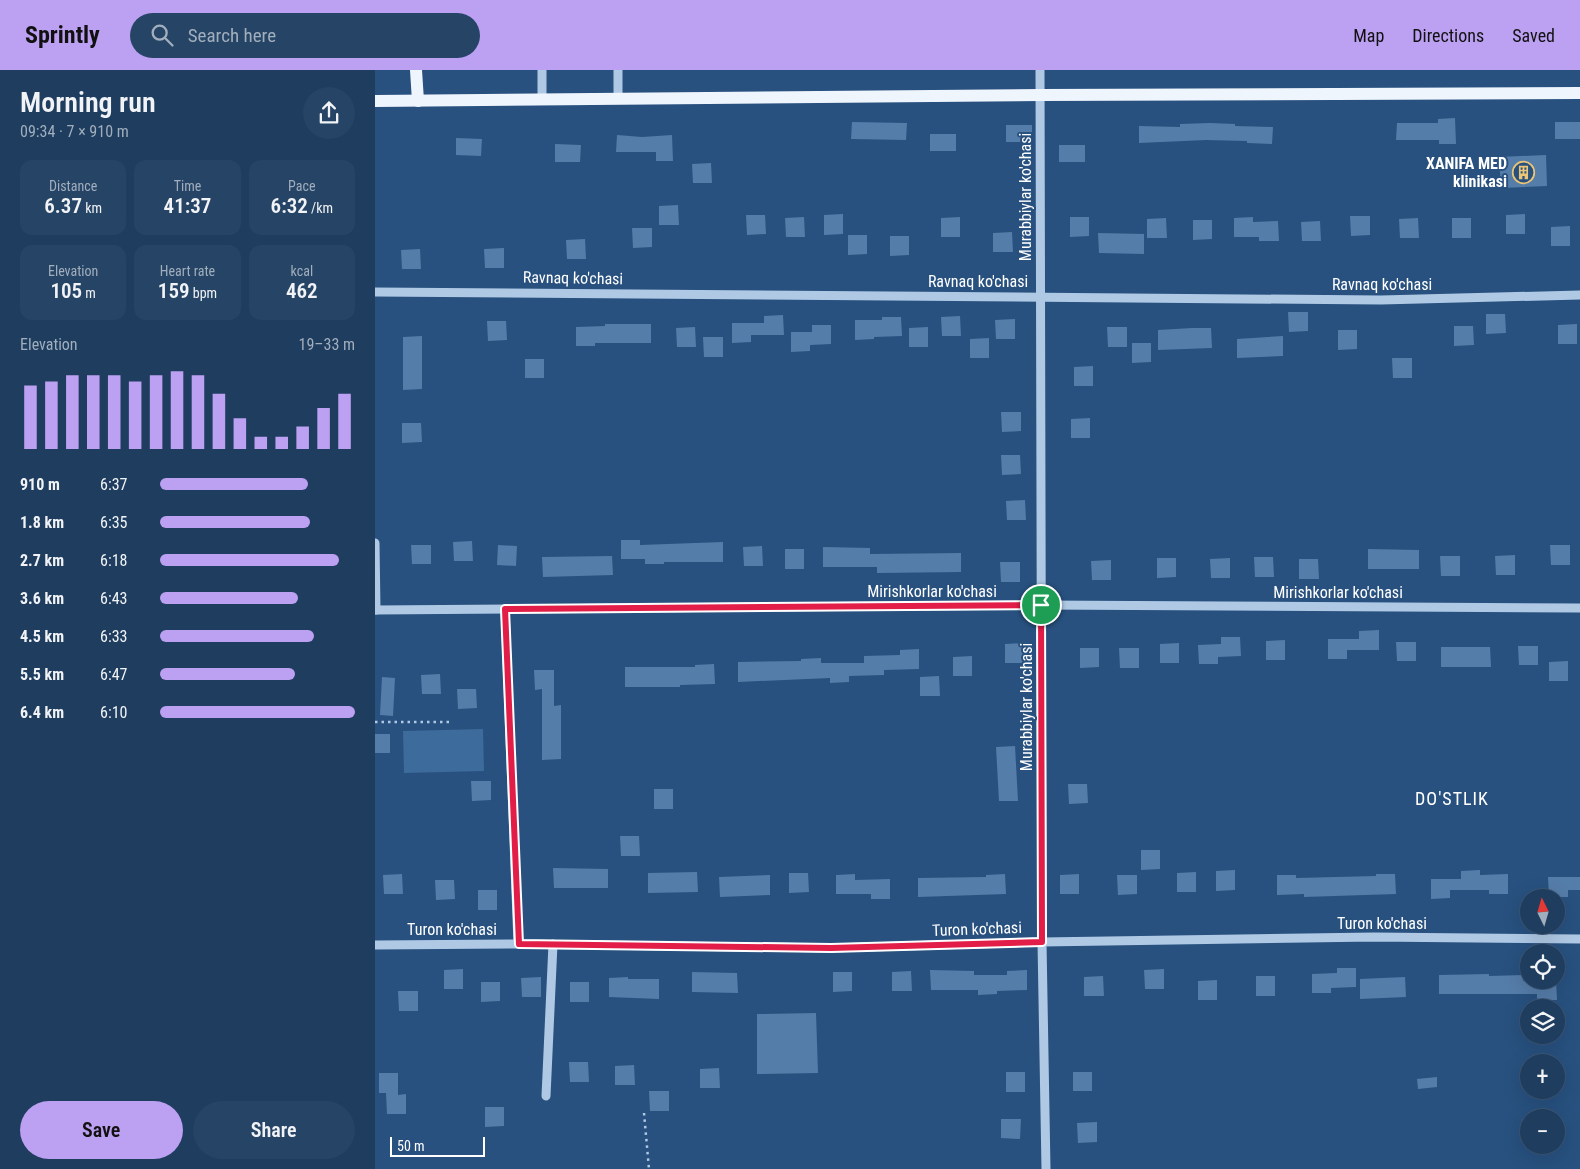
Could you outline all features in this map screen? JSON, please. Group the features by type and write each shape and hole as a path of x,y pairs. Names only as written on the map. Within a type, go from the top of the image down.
{"main road":[{"path":"416,70 418,101"},
{"path":"375,101 1040,95 1580,93"}],"street":[{"path":"542,70 542,99"},
{"path":"618,70 618,99"},
{"name":"Murabbiylar ko'chasi","path":"1040,70 1042,942 1046,1169"},
{"name":"Ravnaq ko'chasi","path":"375,292 1381,300 1580,295"},
{"path":"375,543 376,610"},
{"name":"Mirishkorlar ko'chasi","path":"376,610 1041,605 1580,608"},
{"path":"505,609 519,944"},
{"name":"Turon ko'chasi","path":"375,945 553,944 831,948 1042,942 1374,938 1580,939"},
{"path":"546,1096 553,944"}],"path":[{"path":"375,722 450,722"},
{"path":"644,1113 649,1169"}],"shaded area":[{"path":"483,729 484,771 404,773 403,731"}],"building":[{"path":"1455,118 1456,144 1439,144 1439,140 1396,140 1397,123 1438,123 1438,119"},
{"path":"852,122 907,123 906,140 851,139"},
{"path":"1555,122 1580,122 1580,139 1555,139"},
{"path":"1210,123 1273,127 1272,144 1206,140 1139,143 1139,126 1180,127 1180,124"},
{"path":"1006,125 1032,125 1032,142 1006,142"},
{"path":"930,134 956,134 956,151 930,151"},
{"path":"617,135 642,137 672,135 673,161 656,161 656,152 616,152"},
{"path":"456,138 482,139 481,156 456,155"},
{"path":"555,144 581,145 580,162 555,162"},
{"path":"1059,145 1085,145 1085,162 1059,162"},
{"name":"XANIFA MED klinikasi","path":"1546,155 1547,186 1501,188 1499,157"},
{"path":"711,163 712,183 693,183 692,164"},
{"path":"678,205 679,225 659,225 659,206"},
{"path":"843,214 843,234 824,235 824,215"},
{"path":"1525,214 1525,234 1506,234 1506,215"},
{"path":"746,215 765,215 766,234 747,235"},
{"path":"1350,216 1370,216 1370,235 1351,236"},
{"path":"804,217 805,237 786,237 785,218"},
{"path":"960,217 960,237 941,237 941,218"},
{"path":"1070,217 1089,217 1089,236 1070,237"},
{"path":"1253,217 1253,222 1278,221 1279,241 1259,241 1259,237 1234,237 1234,218"},
{"path":"1166,218 1167,238 1147,238 1147,219"},
{"path":"1418,218 1419,238 1400,238 1399,219"},
{"path":"1452,218 1471,218 1471,238 1452,238"},
{"path":"1193,220 1212,220 1212,239 1193,240"},
{"path":"1320,221 1321,241 1302,241 1301,222"},
{"path":"1570,226 1570,246 1551,246 1551,227"},
{"path":"632,228 652,228 652,247 633,248"},
{"path":"1012,232 1013,252 993,252 993,233"},
{"path":"1098,233 1144,234 1144,254 1099,253"},
{"path":"848,235 867,235 867,254 848,255"},
{"path":"890,236 909,236 909,255 890,256"},
{"path":"585,239 586,259 567,259 566,240"},
{"path":"504,248 504,268 485,268 484,249"},
{"path":"420,249 421,269 402,269 401,250"},
{"path":"1288,312 1308,312 1308,331 1289,332"},
{"path":"1486,314 1505,314 1506,333 1486,334"},
{"path":"783,315 784,335 751,335 751,342 732,343 732,323 764,323 764,316"},
{"path":"960,316 961,336 942,336 941,317"},
{"path":"882,317 901,317 902,336 855,340 855,320 882,320"},
{"path":"1015,319 1015,339 996,339 995,320"},
{"path":"487,321 506,321 507,340 488,341"},
{"path":"605,324 651,324 651,343 595,343 595,346 576,346 576,327 605,326"},
{"path":"1577,324 1577,344 1558,344 1558,325"},
{"path":"812,325 831,325 831,344 810,345 810,351 791,352 791,332 812,332"},
{"path":"1454,326 1473,326 1474,345 1454,346"},
{"path":"695,327 696,347 677,347 676,328"},
{"path":"928,327 928,347 909,347 909,328"},
{"path":"1107,327 1127,327 1127,347 1108,347"},
{"path":"1211,328 1212,348 1158,350 1158,330"},
{"path":"1338,330 1357,330 1357,349 1338,350"},
{"path":"422,336 422,389 403,390 403,337"},
{"path":"1283,336 1283,356 1237,358 1237,339"},
{"path":"703,337 723,337 723,357 704,357"},
{"path":"989,338 989,358 970,358 970,339"},
{"path":"1132,343 1151,343 1151,362 1132,363"},
{"path":"1392,358 1412,358 1412,378 1393,378"},
{"path":"525,359 544,359 544,378 525,378"},
{"path":"1093,366 1093,386 1074,386 1074,367"},
{"path":"1001,412 1021,412 1021,431 1002,432"},
{"path":"1090,418 1090,438 1071,438 1071,419"},
{"path":"402,423 421,423 422,442 402,443"},
{"path":"1001,455 1020,455 1021,474 1002,475"},
{"path":"1025,500 1026,520 1007,520 1006,501"},
{"path":"621,540 640,540 640,545 723,542 723,562 664,562 664,564 645,564 645,559 621,559"},
{"path":"472,541 473,561 454,561 453,542"},
{"path":"411,545 431,545 431,564 412,564"},
{"path":"498,545 517,546 516,566 497,565"},
{"path":"1550,545 1570,545 1570,565 1551,565"},
{"path":"762,546 763,566 744,566 743,547"},
{"path":"823,547 870,548 870,554 961,553 961,572 877,573 877,567 823,567"},
{"path":"785,549 804,549 804,569 785,569"},
{"path":"1368,549 1419,550 1419,569 1368,569"},
{"path":"1515,555 1515,575 1496,575 1495,556"},
{"path":"612,556 613,575 543,577 542,557"},
{"path":"1440,556 1460,556 1460,576 1441,576"},
{"path":"1254,557 1273,557 1274,577 1255,577"},
{"path":"1157,558 1176,558 1176,577 1157,578"},
{"path":"1230,558 1230,578 1211,578 1210,559"},
{"path":"1299,559 1318,559 1319,579 1299,579"},
{"path":"1111,560 1111,580 1092,580 1091,561"},
{"path":"1000,562 1020,562 1020,582 1001,582"},
{"path":"1379,630 1379,650 1347,650 1347,659 1328,659 1328,639 1359,639 1359,631"},
{"path":"1221,637 1240,637 1241,656 1218,657 1218,664 1199,664 1198,645 1221,644"},
{"path":"1285,640 1285,660 1266,660 1266,641"},
{"path":"1396,642 1416,642 1416,661 1397,661"},
{"path":"1024,643 1024,663 1005,663 1005,644"},
{"path":"1179,643 1179,663 1160,663 1160,644"},
{"path":"1518,646 1538,646 1538,665 1519,665"},
{"path":"1441,647 1490,647 1491,667 1441,667"},
{"path":"1080,648 1099,648 1099,667 1080,668"},
{"path":"1119,648 1139,648 1139,668 1120,668"},
{"path":"919,649 919,669 884,670 884,675 849,676 849,682 830,683 830,678 738,682 738,662 801,661 801,659 821,658 821,663 864,663 864,656 900,655 900,650"},
{"path":"972,656 972,676 953,676 953,657"},
{"path":"1568,661 1568,681 1549,681 1549,662"},
{"path":"714,664 715,684 680,685 680,687 625,687 625,667 695,667 695,665"},
{"path":"534,670 554,670 554,706 561,705 561,759 542,760 542,689 535,690"},
{"path":"440,674 441,694 422,694 421,675"},
{"path":"939,676 940,696 920,696 920,677"},
{"path":"382,677 395,678 393,716 380,715"},
{"path":"457,689 476,689 477,708 458,709"},
{"path":"375,734 390,734 390,753 375,753"},
{"path":"1015,746 1018,801 999,801 996,747"},
{"path":"471,781 491,781 491,800 472,801"},
{"path":"1068,784 1087,784 1088,803 1069,804"},
{"path":"654,789 673,789 673,809 654,809"},
{"path":"620,836 639,836 640,856 621,856"},
{"path":"1141,850 1160,850 1160,869 1141,870"},
{"path":"553,868 608,869 608,888 554,888"},
{"path":"1235,870 1235,890 1216,891 1216,871"},
{"path":"1480,870 1480,875 1508,874 1508,894 1489,894 1489,890 1450,890 1450,898 1431,899 1431,879 1461,879 1461,871"},
{"path":"697,872 698,892 648,893 648,873"},
{"path":"1196,872 1196,892 1177,892 1177,873"},
{"path":"789,873 808,873 809,892 789,893"},
{"path":"402,874 403,894 384,894 383,875"},
{"path":"855,874 855,880 890,879 890,899 871,899 871,894 836,894 836,875"},
{"path":"1005,874 1006,894 918,897 918,878 986,877 986,875"},
{"path":"1079,874 1079,894 1060,894 1060,875"},
{"path":"1376,874 1395,874 1396,894 1304,897 1304,894 1277,895 1277,875 1296,875 1296,878 1376,876"},
{"path":"770,875 770,895 720,897 719,877"},
{"path":"1117,875 1137,875 1137,894 1118,895"},
{"path":"1548,877 1580,877 1580,890 1568,890 1568,897 1565,897 1565,889 1549,889"},
{"path":"435,880 454,880 455,899 436,900"},
{"path":"478,890 497,890 497,910 478,910"},
{"path":"1337,968 1356,968 1356,987 1331,988 1331,993 1312,993 1312,974 1337,973"},
{"path":"463,969 463,989 444,989 444,970"},
{"path":"1164,969 1164,989 1145,989 1144,970"},
{"path":"930,970 974,971 974,975 1007,975 1007,971 1027,970 1027,990 997,991 997,994 978,995 978,990 931,990"},
{"path":"911,971 912,991 892,991 892,972"},
{"path":"692,972 737,973 738,993 692,992"},
{"path":"833,972 852,972 852,991 833,992"},
{"path":"1439,975 1520,975 1520,989 1556,989 1557,999 1537,999 1537,994 1439,994"},
{"path":"1103,976 1104,996 1084,996 1084,977"},
{"path":"1256,976 1275,976 1275,996 1256,996"},
{"path":"541,977 541,997 522,997 521,978"},
{"path":"628,977 628,979 659,979 659,999 609,997 609,978"},
{"path":"1405,977 1406,997 1360,999 1360,979"},
{"path":"1217,980 1217,1000 1198,1000 1198,981"},
{"path":"481,982 500,982 500,1001 481,1002"},
{"path":"570,982 589,982 589,1002 570,1002"},
{"path":"398,991 418,991 418,1011 399,1011"},
{"path":"816,1013 818,1073 757,1074 757,1014"},
{"path":"569,1062 588,1062 589,1082 570,1082"},
{"path":"634,1065 635,1085 615,1085 615,1066"},
{"path":"719,1068 720,1088 700,1088 700,1069"},
{"path":"1006,1072 1025,1072 1025,1092 1006,1092"},
{"path":"1073,1072 1092,1072 1092,1091 1073,1091"},
{"path":"379,1073 398,1073 398,1095 406,1094 406,1114 387,1114 386,1093 379,1093"},
{"path":"1437,1077 1437,1087 1418,1089 1417,1079"},
{"path":"649,1091 669,1091 669,1111 650,1111"},
{"path":"485,1107 504,1107 504,1126 485,1127"},
{"path":"1001,1119 1021,1119 1020,1139 1001,1138"},
{"path":"1097,1122 1097,1142 1078,1143 1077,1123"}],"place":[{"name":"XANIFA MED klinikasi","path":"1523,172"}],"district":[{"name":"DO'STLIK","path":"1452,798"}],"route":[{"path":"1041,605 1042,942 831,948 519,944 505,609 1041,605"}]}
